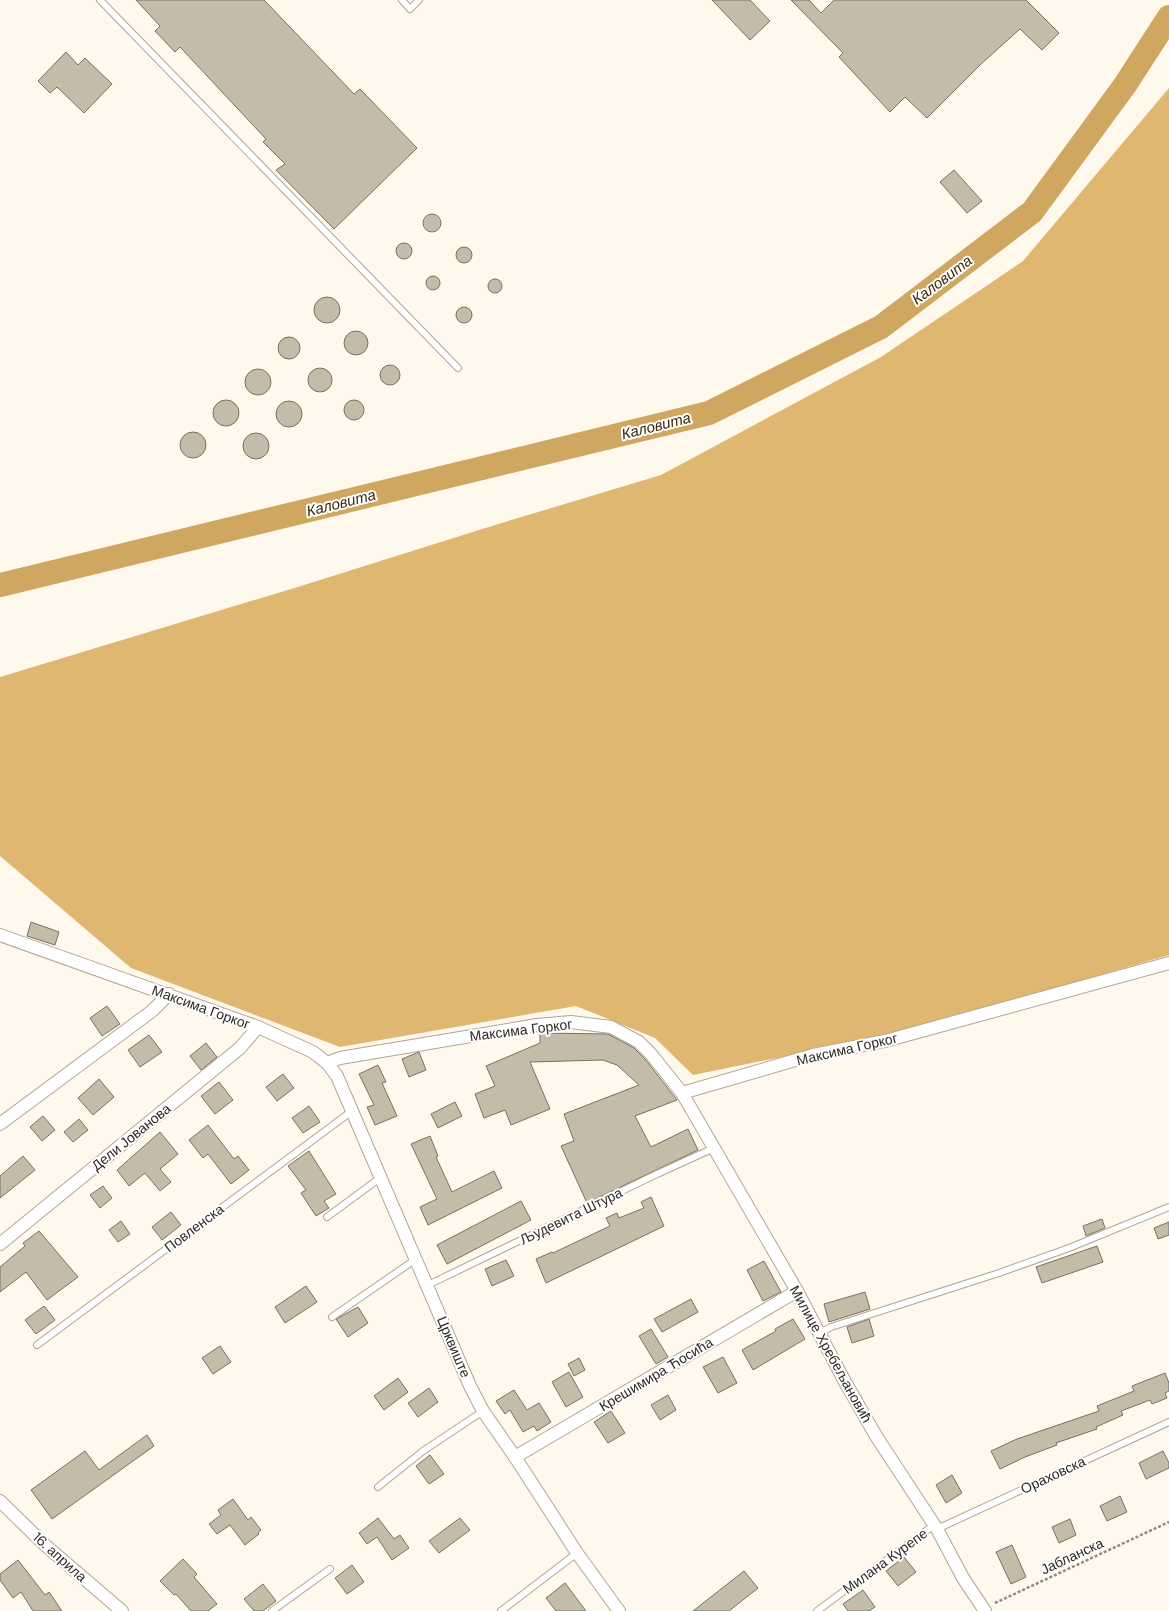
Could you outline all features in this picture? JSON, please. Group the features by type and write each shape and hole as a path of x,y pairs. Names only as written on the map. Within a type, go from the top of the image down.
{"street":[{"name":"Максима Горког","path":"0,935 258,1027 313,1052 327,1063 340,1058 537,1025 571,1022 593,1023 611,1027 639,1042 651,1054 682,1093 814,1055 885,1041 1169,963"},
{"path":"0,1124 152,1011 169,994"},
{"name":"Дели Јованова","path":"0,1244 240,1048 258,1027"},
{"name":"Црквиште","path":"327,1063 337,1076 380,1178 428,1285 470,1386 483,1411 515,1457 577,1553 619,1611"},
{"name":"Милице Хребељановић","path":"682,1093 797,1291 876,1436 935,1527 963,1578 984,1610"},
{"name":"Крешимира Ћосића","path":"515,1457 797,1291"},
{"name":"16. априла","path":"0,1501 45,1545 122,1611"}],"lane":[{"path":"100,0 458,368"},
{"path":"402,0 410,9 419,0"},
{"name":"Повленска","path":"37,1345 352,1111"},
{"name":"Људевита Штура","path":"428,1285 714,1148"},
{"path":"327,1217 380,1178"},
{"path":"820,1333 831,1326 1006,1270 1069,1248 1169,1207"},
{"path":"332,1317 416,1259"},
{"path":"378,1487 423,1451 483,1411"},
{"name":"Ораховска","path":"935,1527 1169,1422"},
{"name":"Милана Курепе","path":"817,1611 935,1527"},
{"path":"501,1611 577,1553"},
{"path":"272,1611 330,1569"}],"path":[{"name":"Јабланска","path":"984,1610 1169,1522"}],"shaded area":[{"path":"1169,88 1169,955 900,1033 693,1075 655,1038 576,1006 340,1047 131,968 0,856 0,677 661,475 881,357 1023,261"}],"building":[{"path":"136,0 264,0 354,94 360,89 417,148 334,229 276,170 285,164 263,142 266,139 180,47 175,52 155,31 160,26"},
{"path":"712,0 750,0 770,21 750,40"},
{"path":"791,0 809,0 821,13 834,0 1026,0 1059,33 1042,50 1020,29 981,64 927,118 905,97 890,112 839,57 843,53"},
{"path":"66,52 78,65 85,58 112,84 84,113 57,87 50,93 38,81"},
{"path":"954,170 982,201 967,213 940,182"},
{"path":"428,214 436,214 441,219 439,230 436,232 428,232 423,227 423,219"},
{"path":"404,243 411,248 412,251 407,258 404,259 397,254 396,251 401,244"},
{"path":"464,247 471,252 472,255 467,262 464,263 457,258 456,255 461,248"},
{"path":"430,276 436,276 440,280 440,286 436,290 430,290 426,286 426,280"},
{"path":"492,279 498,279 502,283 502,289 498,293 492,293 488,289 488,283"},
{"path":"327,297 336,301 340,310 336,319 327,323 318,319 314,310 318,301"},
{"path":"464,307 471,312 472,315 467,322 464,323 457,318 456,315 461,308"},
{"path":"356,331 364,335 368,343 364,351 356,355 348,351 344,343 348,335"},
{"path":"289,337 297,340 300,348 297,356 289,359 281,356 278,348 281,340"},
{"path":"390,365 397,368 400,375 397,382 390,385 383,382 380,375 383,368"},
{"path":"320,368 329,371 332,380 329,389 320,392 311,389 308,380 311,371"},
{"path":"258,369 267,373 271,382 267,391 258,395 249,391 245,382 249,373"},
{"path":"226,400 235,404 239,413 235,422 226,426 217,422 213,413 217,404"},
{"path":"354,400 361,403 364,410 361,417 354,420 347,417 344,410 347,403"},
{"path":"289,401 298,405 302,414 298,423 289,427 280,423 276,414 280,405"},
{"path":"193,432 202,436 206,445 202,454 193,458 184,454 180,445 184,436"},
{"path":"256,433 265,437 269,446 265,455 256,459 247,455 243,446 247,437"},
{"path":"31,922 59,932 55,945 27,936"},
{"path":"107,1006 120,1024 102,1036 90,1018"},
{"path":"540,1033 608,1034 634,1048 645,1059 677,1100 635,1116 651,1147 688,1129 698,1150 587,1203 561,1146 574,1141 564,1114 639,1085 617,1065 603,1060 530,1062 550,1109 511,1125 505,1110 484,1118 475,1094 495,1086 486,1066 540,1043"},
{"path":"149,1035 162,1052 140,1067 128,1050"},
{"path":"206,1043 217,1057 201,1070 190,1056"},
{"path":"419,1052 426,1070 409,1077 402,1059"},
{"path":"378,1065 386,1082 382,1083 397,1116 375,1125 367,1107 374,1105 359,1074"},
{"path":"283,1074 294,1088 277,1101 266,1087"},
{"path":"99,1079 114,1097 93,1115 78,1098"},
{"path":"219,1082 233,1100 215,1114 201,1096"},
{"path":"455,1102 462,1116 438,1128 431,1114"},
{"path":"309,1106 320,1122 303,1133 292,1118"},
{"path":"43,1116 55,1130 42,1141 30,1127"},
{"path":"79,1119 88,1130 73,1142 64,1132"},
{"path":"208,1125 234,1159 238,1156 249,1170 231,1184 208,1154 203,1158 189,1140"},
{"path":"160,1132 178,1154 160,1169 171,1182 160,1191 145,1173 129,1186 117,1170"},
{"path":"430,1136 438,1156 436,1157 452,1192 494,1171 502,1188 428,1225 420,1207 437,1199 411,1144"},
{"path":"309,1151 336,1194 324,1201 329,1208 316,1216 301,1193 306,1190 288,1166"},
{"path":"23,1156 35,1170 0,1198 0,1176"},
{"path":"103,1186 112,1198 100,1208 90,1195"},
{"path":"651,1197 664,1226 546,1283 536,1259 552,1252 553,1253 610,1226 606,1218 617,1213 619,1218 644,1208 641,1202"},
{"path":"521,1201 531,1220 447,1264 437,1245"},
{"path":"171,1212 181,1225 162,1240 152,1227"},
{"path":"1102,1219 1105,1228 1086,1236 1083,1226"},
{"path":"121,1221 130,1234 118,1242 109,1230"},
{"path":"1169,1222 1169,1235 1158,1239 1154,1228"},
{"path":"39,1231 78,1277 47,1300 26,1272 0,1292 0,1267 25,1246 23,1243"},
{"path":"1097,1246 1103,1262 1042,1283 1036,1267"},
{"path":"506,1260 514,1276 492,1286 485,1269"},
{"path":"764,1261 781,1292 763,1301 747,1270"},
{"path":"306,1286 317,1302 285,1323 275,1307"},
{"path":"865,1292 870,1309 829,1322 824,1304"},
{"path":"691,1299 698,1312 662,1332 654,1319"},
{"path":"44,1306 55,1320 36,1334 25,1320"},
{"path":"358,1307 368,1323 348,1337 336,1319"},
{"path":"793,1319 805,1339 753,1370 742,1350 776,1331 775,1329"},
{"path":"869,1319 874,1336 852,1343 847,1327"},
{"path":"651,1329 668,1357 656,1364 639,1336"},
{"path":"220,1346 231,1362 213,1374 202,1358"},
{"path":"723,1357 737,1383 718,1393 703,1367"},
{"path":"579,1358 585,1370 574,1376 568,1364"},
{"path":"569,1372 583,1397 566,1407 552,1382"},
{"path":"1165,1373 1169,1383 1169,1391 1165,1393 1167,1398 1152,1404 1150,1400 1121,1411 1123,1415 1096,1427 1097,1429 1056,1443 1057,1445 1025,1457 1000,1469 991,1451 1017,1439 1099,1411 1097,1406 1134,1391 1132,1386"},
{"path":"398,1378 408,1392 384,1410 374,1396"},
{"path":"429,1388 438,1402 418,1417 408,1403"},
{"path":"514,1390 527,1410 539,1403 551,1422 537,1431 534,1426 523,1432 510,1410 505,1414 496,1401"},
{"path":"668,1395 676,1410 660,1420 651,1405"},
{"path":"611,1411 625,1433 608,1443 594,1422"},
{"path":"147,1435 154,1446 52,1519 31,1490 85,1451 99,1470"},
{"path":"1163,1451 1169,1463 1169,1468 1146,1479 1139,1463"},
{"path":"430,1455 444,1474 429,1484 416,1466"},
{"path":"952,1475 962,1493 946,1503 936,1485"},
{"path":"1120,1496 1127,1512 1107,1521 1100,1506"},
{"path":"233,1499 248,1520 251,1517 261,1530 258,1533 259,1534 245,1545 230,1525 217,1534 209,1524 221,1515 218,1510"},
{"path":"378,1518 394,1539 400,1535 409,1548 392,1560 377,1537 367,1544 359,1533"},
{"path":"460,1518 470,1530 439,1553 429,1541"},
{"path":"1070,1519 1076,1535 1059,1543 1052,1527"},
{"path":"1012,1545 1026,1577 1011,1584 996,1552"},
{"path":"904,1557 916,1572 898,1586 886,1571"},
{"path":"183,1559 197,1574 194,1577 217,1604 208,1611 191,1611 176,1594 174,1595 160,1581"},
{"path":"18,1560 45,1595 49,1592 62,1611 33,1611 21,1592 13,1598 0,1580 0,1574"},
{"path":"352,1565 364,1582 347,1594 335,1578"},
{"path":"744,1571 758,1588 729,1611 693,1611"},
{"path":"565,1583 586,1611 556,1611 546,1598"},
{"path":"263,1584 276,1601 263,1611 254,1611 244,1599"},
{"path":"863,1590 875,1607 869,1611 848,1611 843,1604"}],"waterway":[{"name":"Каловита","path":"0,585 709,413 881,327 1032,212 1125,85 1169,17"}]}
